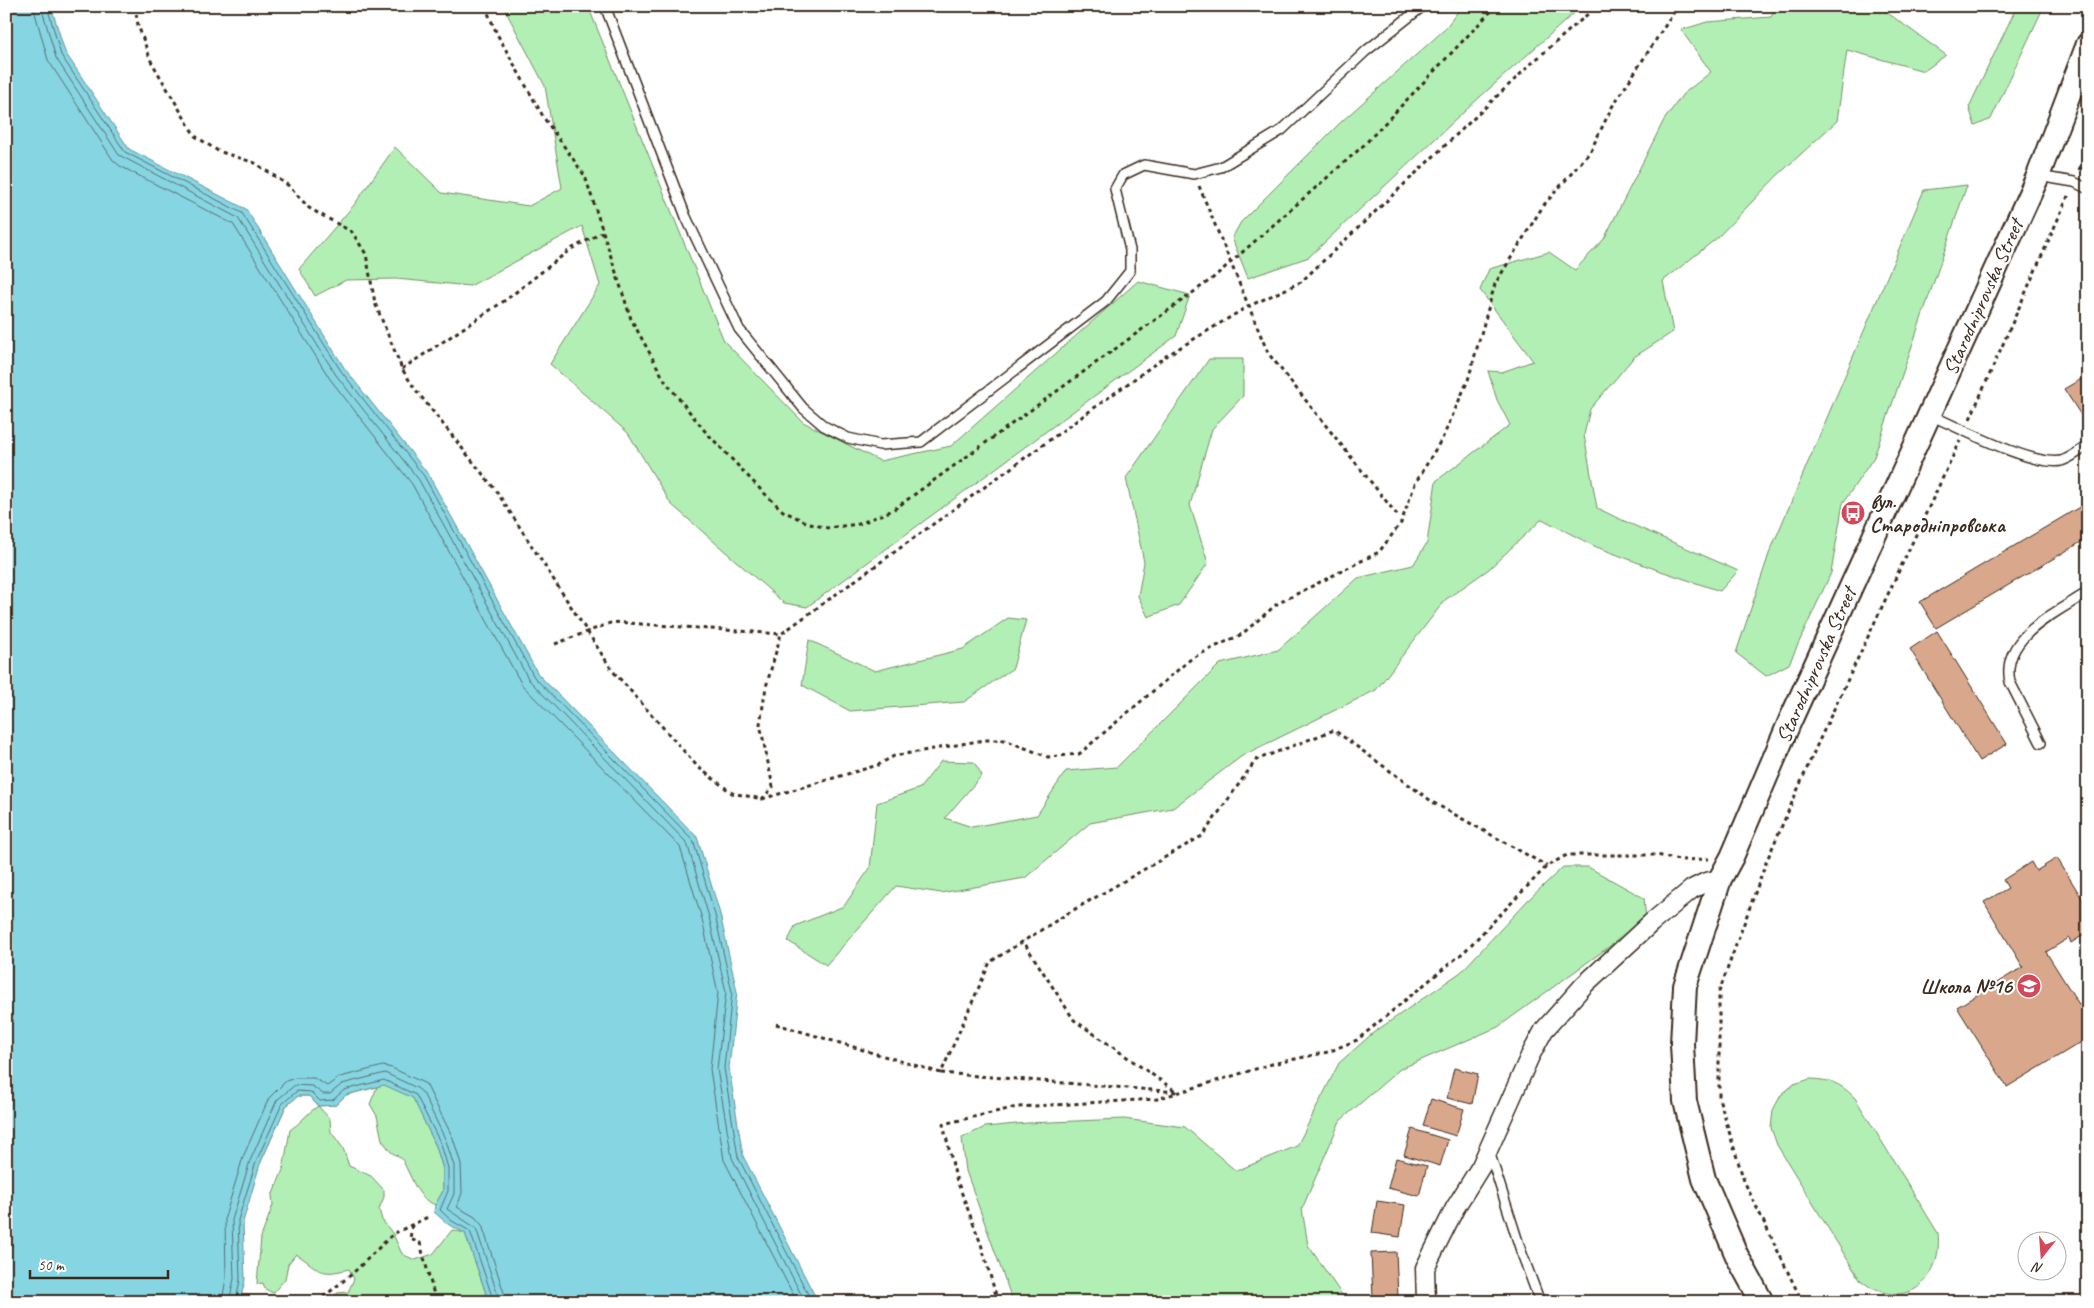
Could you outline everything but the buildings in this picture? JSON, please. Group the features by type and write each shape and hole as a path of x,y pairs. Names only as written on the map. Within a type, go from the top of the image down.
{"street":[{"name":"Starodniprovska Street","path":"1762,1302 1737,1256 1704,1179 1685,1101 1682,1044 1685,986 1720,879 1732,857 1790,721 2038,176 2088,44"},
{"path":"1426,1302 1425,1268 1439,1237 1482,1166 1530,1056 1544,1030 1584,985 1651,923 1692,889 1706,882 1720,879"}],"lane":[{"path":"605,6 686,217 739,329 803,408 824,426 848,438 880,445 921,442 1106,300 1130,271 1130,250 1114,189 1123,175 1144,166 1194,174 1221,167 1282,130 1366,52 1423,6"},
{"path":"2038,176 2074,182 2088,189"},
{"path":"1930,415 2009,449 2049,461 2063,460 2088,446"},
{"path":"2041,743 2010,682 2008,672 2009,661 2022,637 2088,592"},
{"path":"1489,1150 1521,1251 1540,1302"}],"path":[{"path":"135,6 138,25 151,61 195,136 218,151 255,163 288,186 309,208 352,232 366,254 375,303 402,369 415,389 497,492 612,670 698,767 732,793 762,799 878,765 894,756 984,740 1005,740 1048,757 1079,754 1192,658 1242,634 1277,604 1379,552 1401,522 1415,484 1444,435 1464,389 1495,284 1543,206 1590,152 1612,107 1678,6"},
{"path":"485,6 497,34 544,118 584,176 632,319 665,380 704,430 778,506 810,524 828,528 859,524 893,510 1213,278 1363,146 1496,6"},
{"path":"762,799 773,787 760,724 766,687 781,634 1166,356 1247,307 1301,282 1532,63 1597,6"},
{"path":"1805,1302 1799,1295 1744,1181 1719,1098 1719,992 1775,842 1818,743 1965,430 2088,150"},
{"path":"1194,174 1247,307 1268,354 1398,516"},
{"path":"402,369 508,299 571,249 603,232"},
{"path":"555,644 613,622 781,634"},
{"path":"941,1073 990,962 1070,912 1202,836 1256,760 1334,730 1434,803 1547,866"},
{"path":"998,1302 982,1244 956,1178 943,1124 1017,1107 1157,1099 1272,1064 1328,1052 1357,1040 1465,951 1547,866 1567,855 1657,855 1679,860 1732,857"},
{"path":"1023,941 1074,1020 1177,1092"},
{"path":"776,1024 941,1073 1177,1092"},
{"path":"317,1302 352,1274 393,1234 430,1216"},
{"path":"412,1224 410,1239 420,1243 436,1302"}],"green space":[{"path":"503,6 588,6 724,341 803,422 880,461 951,446 1138,281 1190,295 1176,336 807,607 784,603 671,504 628,433 550,364 600,285 582,226 470,286 396,279 346,280 315,296 299,269 354,205 395,147 442,193 529,206 562,188 545,86"},
{"path":"1462,6 1582,6 1480,97 1309,257 1248,278 1232,238 1241,222 1341,122 1444,30"},
{"path":"1776,6 1878,6 1946,55 1924,71 1847,50 1837,121 1777,176 1717,238 1663,281 1673,332 1634,357 1590,409 1584,435 1597,508 1738,571 1720,591 1594,546 1542,519 1489,569 1445,600 1376,690 1242,756 1173,808 1090,823 1025,878 941,893 896,886 826,965 788,941 795,926 844,906 870,868 877,803 920,788 941,761 974,762 982,775 945,818 972,827 1037,815 1066,771 1117,767 1220,664 1278,650 1358,578 1413,565 1427,543 1436,481 1510,425 1497,400 1488,371 1502,372 1533,361 1480,290 1489,269 1549,252 1575,270 1604,239 1664,120 1683,94 1711,72 1681,30 1707,22 1771,17"},
{"path":"2017,6 2044,6 1991,119 1975,126 1969,107"},
{"path":"1967,185 1874,457 1843,503 1831,573 1789,664 1766,676 1736,653 1769,554 1924,190"},
{"path":"1209,359 1243,359 1243,396 1212,429 1190,505 1208,563 1179,605 1148,617 1138,596 1144,562 1126,478"},
{"path":"1008,618 1026,620 1013,668 964,702 850,711 802,685 809,640 875,671 963,649"},
{"path":"1563,867 1588,867 1644,898 1646,920 1498,1027 1400,1069 1340,1121 1302,1209 1308,1245 1342,1295 1342,1302 1013,1302 966,1171 962,1138 985,1127 1027,1123 1124,1119 1185,1127 1236,1171 1297,1146 1339,1063 1373,1033 1461,972 1527,901"},
{"path":"286,1019 413,1098 436,1146 443,1169 443,1191 435,1205 424,1199 416,1188 402,1159 391,1152 382,1140 377,1116 370,1104 377,1087 346,1095 336,1105 318,1106 309,1096 298,1096 286,1106 260,1164"},
{"path":"1810,1079 1835,1083 1855,1098 1938,1233 1936,1260 1924,1282 1915,1289 1904,1293 1891,1294 1874,1289 1860,1280 1777,1145 1771,1128 1773,1110 1781,1095 1794,1084"},
{"path":"318,1106 330,1119 331,1132 343,1148 349,1166 371,1176 384,1190 384,1197 379,1209 382,1220 393,1234 402,1254 415,1260 433,1254 452,1230 465,1233 489,1302 332,1302 337,1293 348,1292 354,1279 349,1269 325,1272 296,1254 288,1264 285,1279 273,1293 265,1289 263,1283 257,1284 261,1237 273,1205 272,1196 283,1170 290,1130"}],"water":[{"path":"6,6 51,6 65,52 129,149 246,209 345,369 428,474 538,674 697,837 720,914 737,992 729,1068 743,1156 818,1302 489,1302 465,1233 449,1225 434,1212 435,1205 443,1191 443,1169 436,1146 413,1098 384,1085 346,1095 336,1105 318,1106 309,1096 298,1096 286,1106 260,1164 243,1222 245,1280 240,1302 6,1302"}],"place":[{"name":"вул. Стародніпровська","path":"1853,513"},
{"name":"Школа №16","path":"2029,986"}]}
